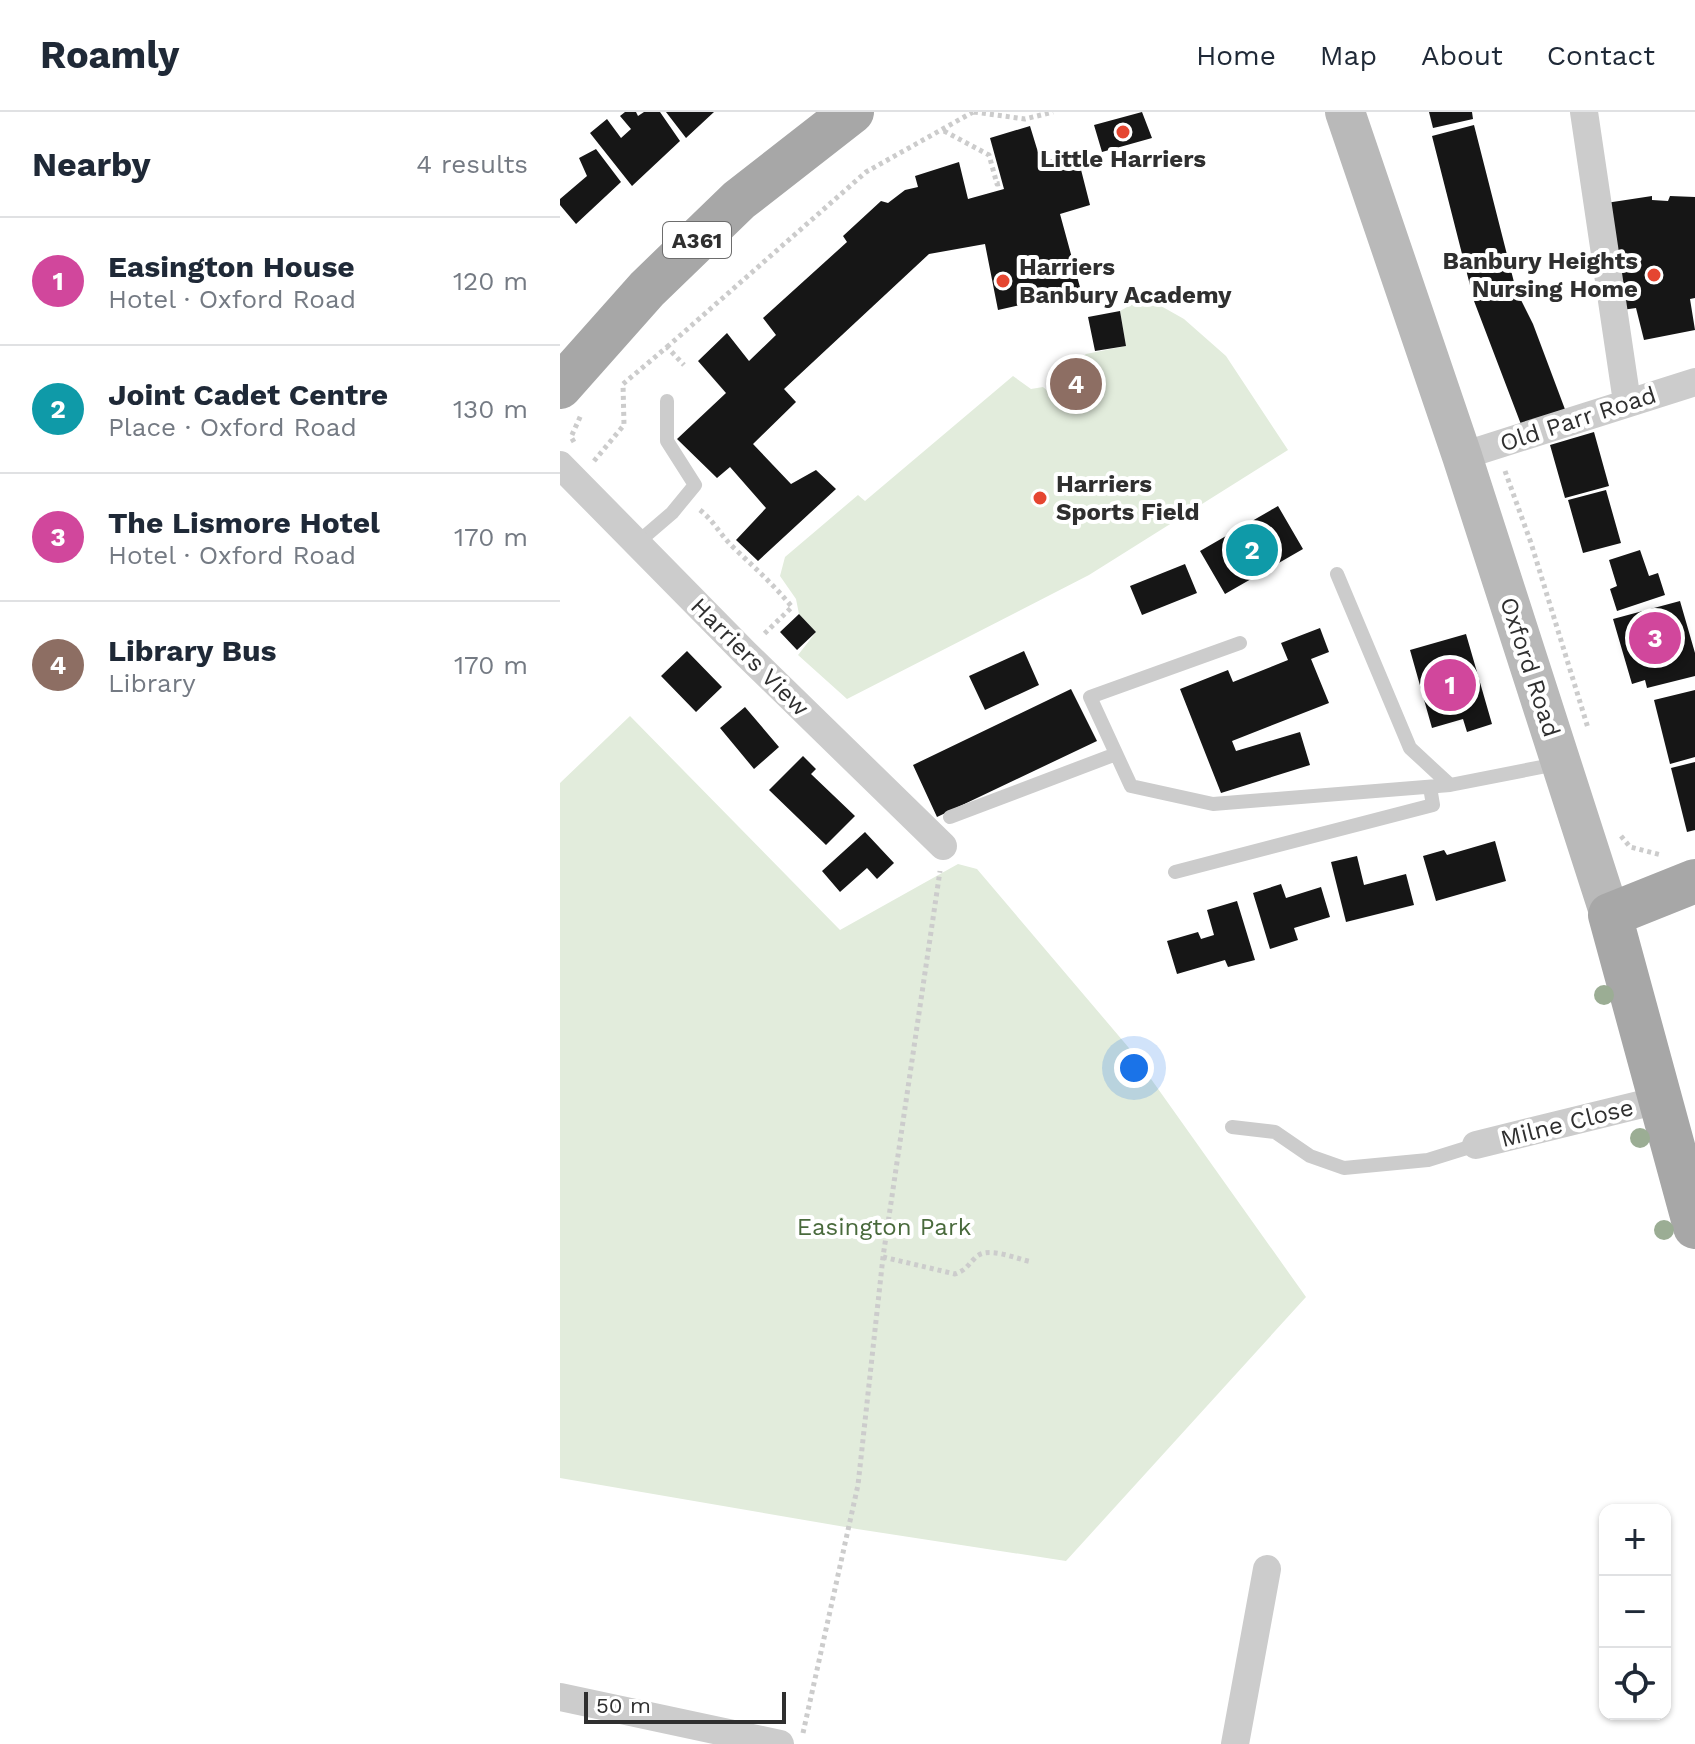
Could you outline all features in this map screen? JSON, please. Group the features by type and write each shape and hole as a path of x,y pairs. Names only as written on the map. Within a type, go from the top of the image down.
{"main road":[{"name":"A361","path":"560,387 647,289 739,200 852,112"},
{"name":"Oxford Road","path":"1345,112 1479,451 1577,753 1610,915 1659,1100 1693,1210"},
{"path":"1610,915 1682,868"}],"street":[{"path":"1584,112 1627,402"},
{"name":"Old Parr Road","path":"1479,451 1695,382"},
{"name":"Harriers View","path":"560,465 745,653 950,844"},
{"name":"Milne Close","path":"1476,1145 1659,1100"},
{"path":"1235,1744 1267,1569"},
{"path":"560,1697 780,1744"}],"lane":[{"path":"637,543 672,513 695,485 667,441 667,401"},
{"path":"1337,574 1410,748 1450,785"},
{"path":"1240,643 1090,697 1131,786 1213,804 1450,785 1577,753"},
{"path":"950,817 1116,754"},
{"path":"1175,872 1433,805 1430,787"},
{"path":"1232,1127 1275,1132 1310,1156 1344,1168 1428,1160 1476,1145"}],"path":[{"path":"591,463 624,425 623,384 866,172 974,112 1025,119 1053,112"},
{"path":"943,130 989,155 997,184 1002,183"},
{"path":"667,347 684,365"},
{"path":"1479,451 1531,543 1577,753"},
{"path":"684,498 712,520 731,546 774,584 792,607 745,653"},
{"path":"1616,824 1619,834 1630,847 1682,868"},
{"path":"800,1744 858,1485 883,1257 950,844"},
{"path":"883,1257 955,1274 966,1271 977,1255 988,1251 1032,1262"}],"green space":[{"name":"Harriers Sports Field","path":"1145,297 1184,319 1226,356 1288,450 1089,575 847,699 798,655 816,632 799,614 796,599 780,576 785,557 858,495 865,501 1013,376 1031,389 1043,387 1064,405 1079,395 1081,406 1092,397 1069,367 1086,354 1126,346 1120,311"},
{"name":"Easington Park","path":"630,716 840,930 958,864 977,869 1129,1048 1306,1297 1066,1561 560,1478 560,783"}],"building":[{"path":"625,112 636,112 638,116 644,112 660,112 680,141 632,186 590,133 607,119 621,138 631,129 620,116"},
{"path":"666,112 714,112 686,138"},
{"name":"Little Harriers","path":"1142,112 1152,138 1102,152 1094,125"},
{"path":"1429,112 1472,112 1473,119 1433,128"},
{"path":"1474,125 1516,290 1533,324 1566,412 1522,427 1474,301 1432,136"},
{"name":"Harriers Banbury Academy","path":"1030,126 1041,162 1077,154 1090,205 1060,214 1081,291 998,310 985,244 929,254 784,389 796,402 753,444 791,484 816,470 836,489 758,561 736,540 766,508 730,467 717,478 677,439 726,393 698,361 727,333 749,361 776,335 763,318 847,242 843,236 881,201 888,203 905,190 918,187 915,176 959,162 968,199 1004,189 990,138"},
{"path":"596,149 621,182 576,224 560,205 560,199 587,176 579,158"},
{"name":"Banbury Heights Nursing Home","path":"1652,196 1652,200 1668,201 1670,196 1695,197 1695,298 1690,299 1695,330 1644,340 1636,308 1622,310 1606,203"},
{"path":"1120,311 1126,346 1095,351 1088,317"},
{"path":"1069,367 1092,398 1085,402 1061,374"},
{"path":"1594,432 1609,486 1565,498 1550,445"},
{"path":"1606,490 1621,543 1583,553 1568,500"},
{"path":"1278,506 1303,549 1225,594 1200,551"},
{"path":"1640,550 1649,576 1658,573 1665,595 1617,611 1610,589 1617,586 1609,560"},
{"path":"1185,564 1197,593 1142,615 1130,586"},
{"path":"1680,601 1695,653 1695,676 1647,688 1645,680 1632,684 1613,619"},
{"path":"799,614 816,632 797,650 780,632"},
{"path":"1320,628 1329,652 1311,659 1329,703 1232,741 1236,751 1300,732 1310,765 1221,793 1180,689 1228,670 1233,682 1288,660 1281,643"},
{"path":"1466,634 1492,724 1467,732 1463,719 1432,728 1410,650"},
{"path":"687,651 722,687 696,712 661,676"},
{"path":"1024,651 1039,685 985,710 969,676"},
{"path":"1071,689 1097,741 937,817 913,765"},
{"path":"1695,690 1695,757 1670,764 1654,700"},
{"path":"745,707 779,747 754,769 720,728"},
{"path":"803,756 816,769 811,774 855,816 826,845 769,790"},
{"path":"1695,762 1695,830 1687,832 1671,768"},
{"path":"865,832 894,863 877,879 867,868 840,892 822,871"},
{"path":"1495,841 1506,881 1436,901 1423,856 1444,850 1447,855"},
{"path":"1357,856 1364,885 1406,874 1414,905 1346,922 1331,862"},
{"path":"1281,884 1286,898 1321,887 1330,917 1294,928 1298,940 1270,949 1253,893"},
{"path":"1237,901 1255,960 1228,967 1225,960 1177,974 1167,941 1198,932 1201,939 1214,935 1207,910"}],"place":[{"name":"Little Harriers","path":"1123,132"},
{"name":"Banbury Heights Nursing Home","path":"1654,275"},
{"name":"Harriers Banbury Academy","path":"1003,281"},
{"name":"Library Bus","path":"1076,384"},
{"name":"Harriers Sports Field","path":"1040,498"},
{"name":"Joint Cadet Centre","path":"1252,550"},
{"name":"The Lismore Hotel","path":"1655,638"},
{"name":"Easington House","path":"1450,685"}]}
